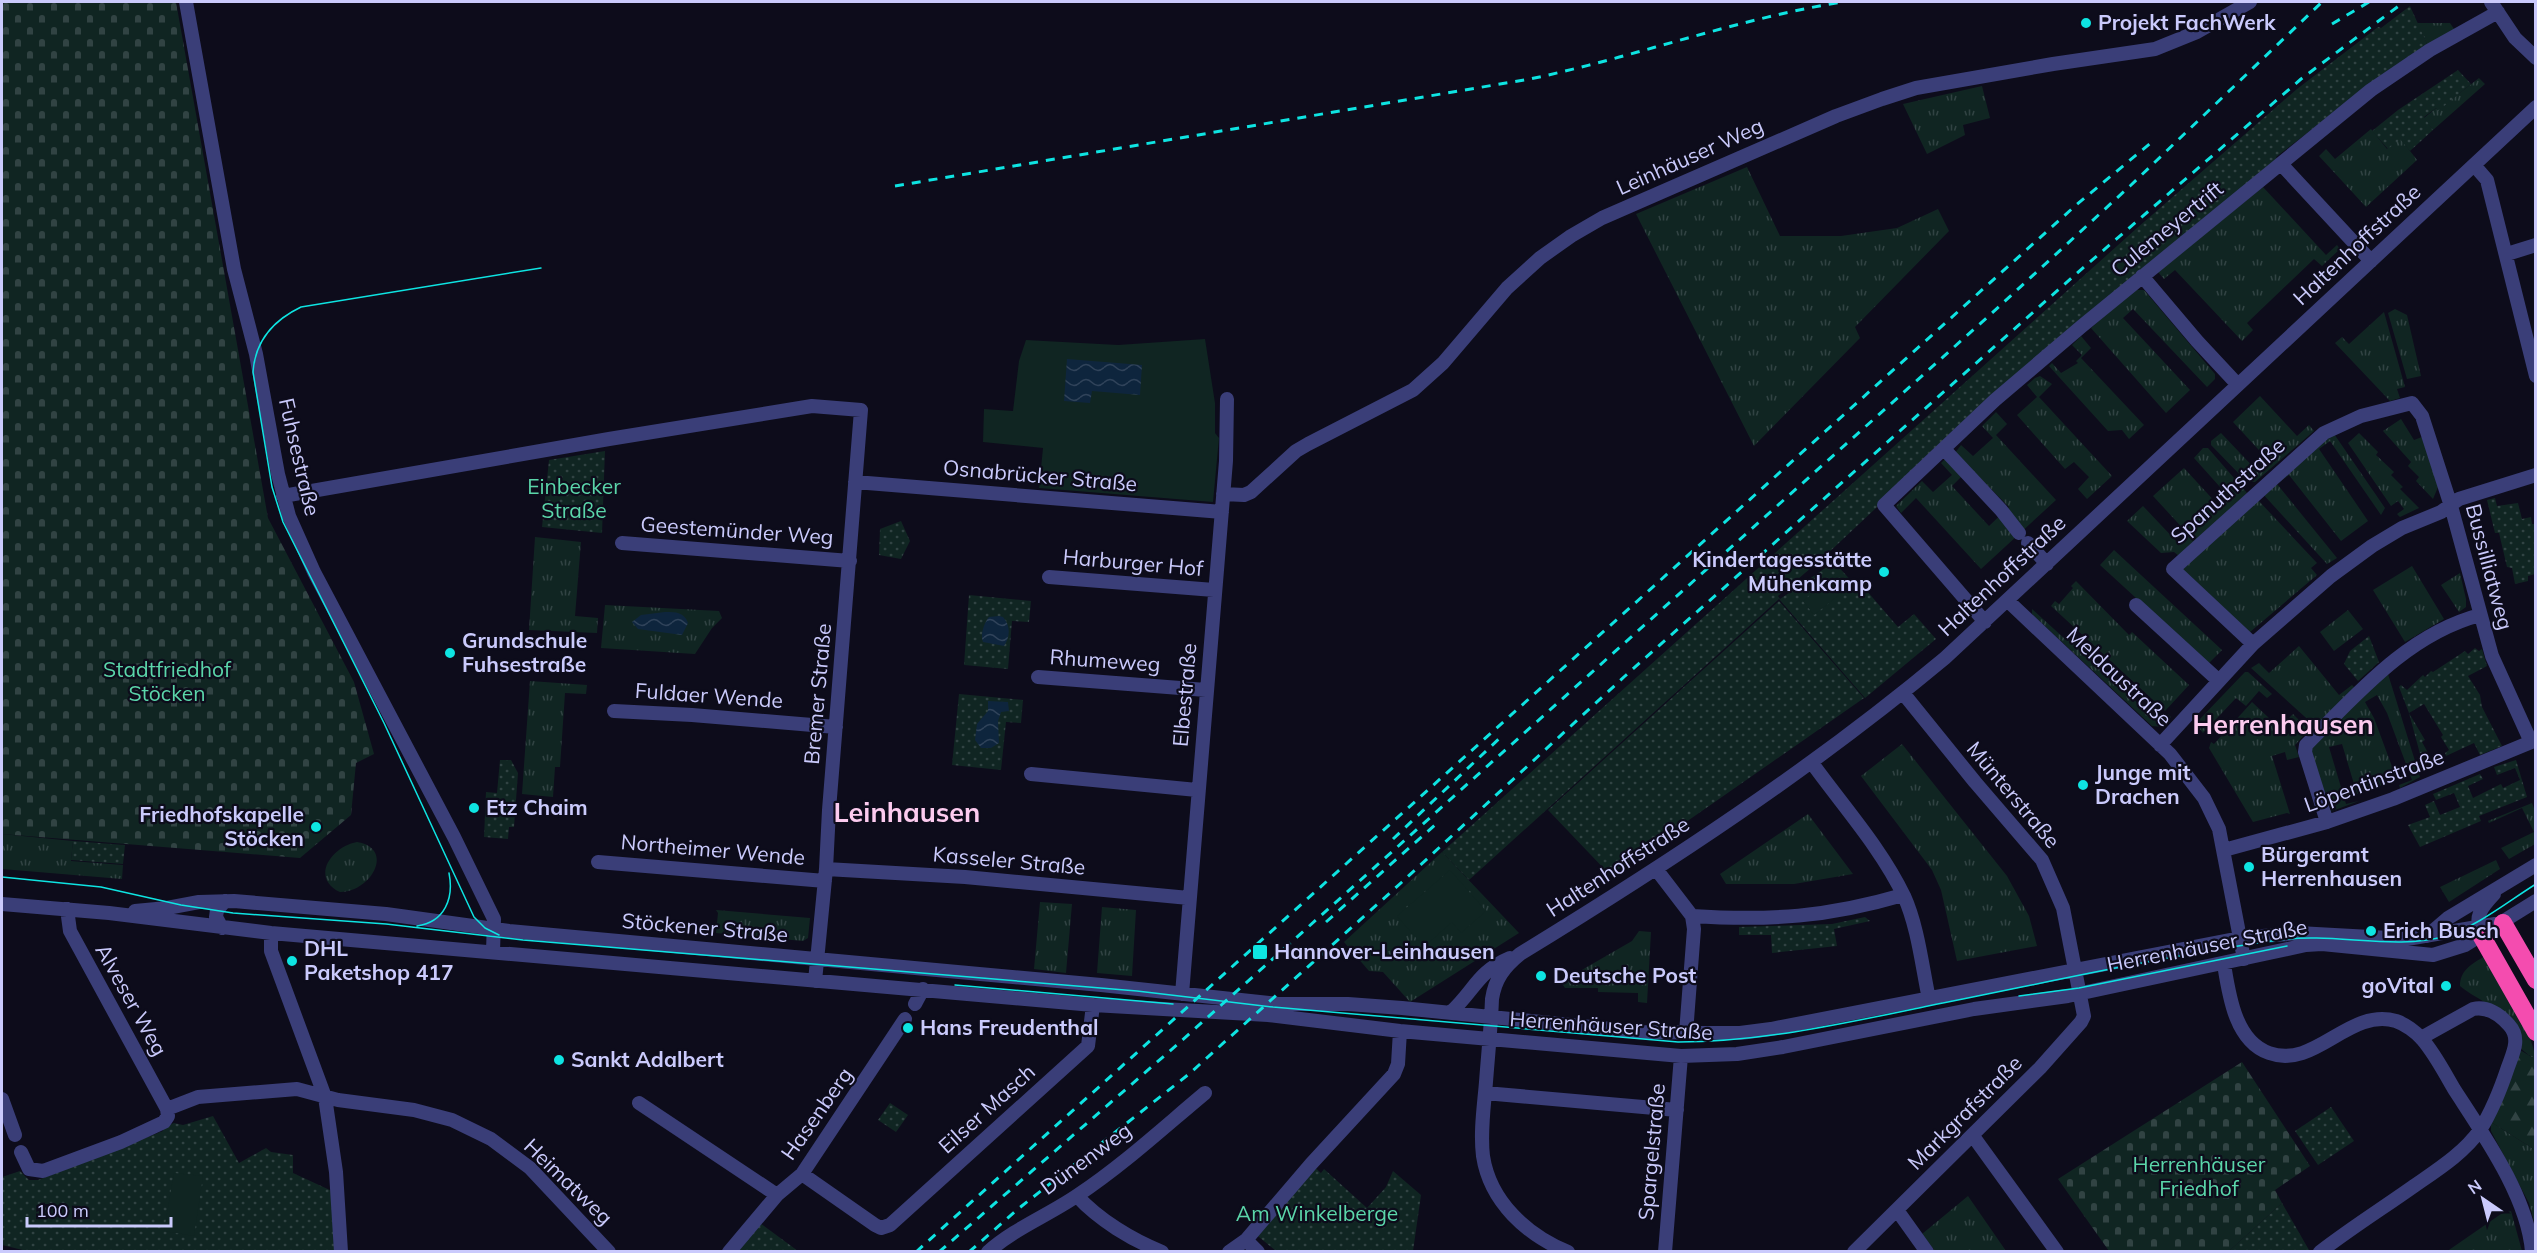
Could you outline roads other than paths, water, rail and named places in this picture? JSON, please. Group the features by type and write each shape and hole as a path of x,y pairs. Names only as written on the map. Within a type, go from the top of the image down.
{"highway":[{"path":"2503,923 2535,980"},
{"path":"2480,931 2535,1032"},
{"path":"2524,1014 2535,1040"}],"street":[{"name":"Fuhsestraße","path":"186,2 234,269 256,354 283,496 298,542 454,837 494,919 493,952"},
{"name":"Leinhäuser Weg","path":"1223,494 1244,495 1251,492 1308,444 1413,390 1443,363 1507,288 1540,258 1602,218 1836,116 1882,99 1916,88 2155,49 2197,32 2250,2"},
{"path":"2495,7 2515,39 2535,58"},
{"name":"Culemeyertrift","path":"1985,622 1884,506 1995,400 2142,276 2371,90 2495,7"},
{"name":"Haltenhoffstraße","path":"1489,1039 1496,981 1520,954 1656,869 1812,763 1903,693 2008,601 2535,106"},
{"path":"2281,164 2371,261"},
{"path":"2474,165 2487,180 2507,254 2535,376"},
{"path":"2507,254 2535,245"},
{"path":"2142,276 2238,385"},
{"name":"Elbestraße","path":"1182,994 1197,790 1222,512 1227,399"},
{"name":"Spanuthstraße","path":"2253,644 2172,569 2324,433 2361,416 2412,403"},
{"name":"Bussilliatweg","path":"2412,403 2422,416 2451,506 2492,656 2533,741"},
{"name":"Bremer Straße","path":"283,496 812,406 861,410 826,875 815,981"},
{"path":"1944,449 2047,564"},
{"path":"2160,745 2253,644 2331,576 2402,528 2441,512 2459,499 2535,475"},
{"name":"Osnabrücker Straße","path":"855,482 1222,512"},
{"name":"Geestemünder Weg","path":"622,543 850,561"},
{"name":"Harburger Hof","path":"1049,577 1214,590"},
{"name":"Meldaustraße","path":"2008,601 2160,745 2184,770 2204,798 2219,829 2244,958"},
{"path":"2136,605 2219,681"},
{"path":"2327,822 2305,752 2306,745 2385,668 2408,650 2448,627 2480,615"},
{"name":"Rhumeweg","path":"1038,677 1206,690"},
{"name":"Münterstraße","path":"1903,693 2042,860 2063,908 2076,970"},
{"name":"Fuldaer Wende","path":"614,711 703,716 836,728"},
{"name":"Löpentinstraße","path":"2224,850 2327,822 2427,786 2533,741"},
{"path":"1812,763 1872,846 1903,895 1916,936 1929,999"},
{"path":"1031,774 1197,790"},
{"name":"Northeimer Wende","path":"598,862 826,875"},
{"path":"2426,936 2448,918 2535,865"},
{"path":"1656,869 1692,916 1694,929 1686,1033"},
{"name":"Kasseler Straße","path":"826,875 965,878 1189,898"},
{"path":"2480,931 2478,912 2499,888"},
{"path":"1692,916 1745,920 1794,918 1843,911 1903,895"},
{"path":"222,928 216,917 217,910 225,901"},
{"name":"Stöckener Straße","path":"109,913 225,901 386,914 495,929 1182,994"},
{"name":"Herrenhäuser Straße","path":"1182,994 1278,1004 1348,1004 1451,1012 1641,1032 1740,1033 1929,999 2240,938 2298,933 2392,938 2480,931 2503,923 2535,901"},
{"name":"Stöckener Straße","path":"2,904 109,913 272,933 1093,1005 1170,1009"},
{"name":"Alveser Weg","path":"67,909 70,931 167,1109"},
{"name":"Herrenhäuser Straße","path":"1170,1009 1291,1017 1400,1031 1682,1056 1737,1054 1974,1009 2080,993 2224,964 2282,949 2322,944 2433,955 2458,948 2480,931"},
{"path":"272,933 271,951 325,1097 336,1172 341,1251"},
{"path":"1451,1012 1487,970 1520,954"},
{"path":"2224,964 2230,998 2247,1037 2256,1048 2273,1055 2283,1057 2297,1055 2362,1023 2380,1019 2397,1021 2421,1038 2480,1131 2518,1202 2532,1242 2532,1251"},
{"name":"Herrenhäuser Straße","path":"2076,970 2080,993"},
{"path":"915,1004 923,989"},
{"name":"Markgrafstraße","path":"1854,1251 2050,1058 2084,1016 2080,993"},
{"name":"Eilser Masch","path":"802,1174 881,1228 890,1225 1084,1050 1090,1041 1093,1005"},
{"path":"2320,1251 2437,1170 2480,1131 2502,1085 2516,1036 2511,1026 2495,1012 2480,1008 2474,1009 2421,1038"},
{"name":"Hasenberg","path":"729,1251 777,1195 802,1174 905,1019"},
{"path":"1229,1251 1246,1240 1311,1164 1394,1074 1398,1064 1400,1031"},
{"path":"1489,1039 1482,1136 1483,1157 1498,1197 1509,1212 1532,1231 1568,1251"},
{"name":"Spargelstraße","path":"1665,1251 1682,1056"},
{"name":"Heimatweg","path":"167,1109 198,1097 297,1089 325,1097 435,1115 460,1124 491,1140 530,1168 609,1251"},
{"name":"Dünenweg","path":"988,1251 1019,1229 1077,1196 1125,1160 1204,1093"},
{"path":"1485,1093 1677,1110"},
{"path":"2,1099 15,1135"},
{"path":"639,1103 777,1195"},
{"path":"21,1152 29,1169 43,1171 121,1142 164,1122 168,1116 167,1109"},
{"path":"1972,1136 2057,1251"},
{"path":"1077,1196 1084,1204 1132,1237 1162,1251"},
{"path":"1897,1210 1927,1251"},
{"path":"1246,1240 1258,1251"}],"water":[{"path":"1067,359 1142,365 1140,395 1092,391 1090,403 1064,401"},
{"path":"679,613 686,619 688,623 682,635 638,629 632,622 641,615"},
{"path":"999,616 1006,620 1008,628 1008,639 1004,646 983,642 982,633 987,620 989,617"},
{"path":"988,701 1008,702 1009,711 1001,712 998,721 999,743 991,748 981,748 975,740 977,724 988,711"}],"tram line":[{"path":"499,935 485,928 474,917 384,723 283,522 272,487 253,372 262,341 282,318 301,307 541,268"},
{"path":"417,926 427,924 441,914 450,891 449,873"},
{"path":"2,877 101,887 181,905 233,913 386,924 523,940 1137,991 1273,1007 1678,1042 1741,1039 1804,1030 2235,946 2300,938 2385,942 2426,940 2458,932 2536,884"},
{"path":"2019,996 2079,988 2287,946"},
{"path":"955,985 1173,1004"}],"railway":[{"path":"895,186 1530,79 1763,18 1842,2"},
{"path":"939,1252 1179,1043 1992,313 2130,186 2322,2"},
{"path":"2332,24 2369,2"},
{"path":"969,1252 1018,1209 1189,1074 1625,676 2076,274 2301,79 2404,2"},
{"path":"916,1252 2075,206 2153,141"},
{"path":"1393,839 1504,734"},
{"path":"1326,922 1436,824"}],"place":[{"name":"Projekt FachWerk","path":"2086,23"},
{"name":"Kindertagesstätte Mühenkamp","path":"1884,572"},
{"name":"Grundschule Fuhsestraße","path":"450,653"},
{"name":"Junge mit Drachen","path":"2083,785"},
{"name":"Etz Chaim","path":"474,808"},
{"name":"Friedhofskapelle Stöcken","path":"316,827"},
{"name":"Bürgeramt Herrenhausen","path":"2249,867"},
{"name":"Erich Busch","path":"2371,931"},
{"name":"Hannover-Leinhausen","path":"1260,952"},
{"name":"DHL Paketshop 417","path":"292,961"},
{"name":"Deutsche Post","path":"1541,976"},
{"name":"goVital","path":"2446,986"},
{"name":"Hans Freudenthal","path":"908,1028"},
{"name":"Sankt Adalbert","path":"559,1060"}],"district":[{"name":"Herrenhausen","path":"2283,725"},
{"name":"Leinhausen","path":"907,813"}],"park label":[{"name":"Einbecker Straße","path":"574,499"},
{"name":"Stadtfriedhof Stöcken","path":"167,682"},
{"name":"Herrenhäuser Friedhof","path":"2199,1177"},
{"name":"Am Winkelberge","path":"1317,1214"}]}
